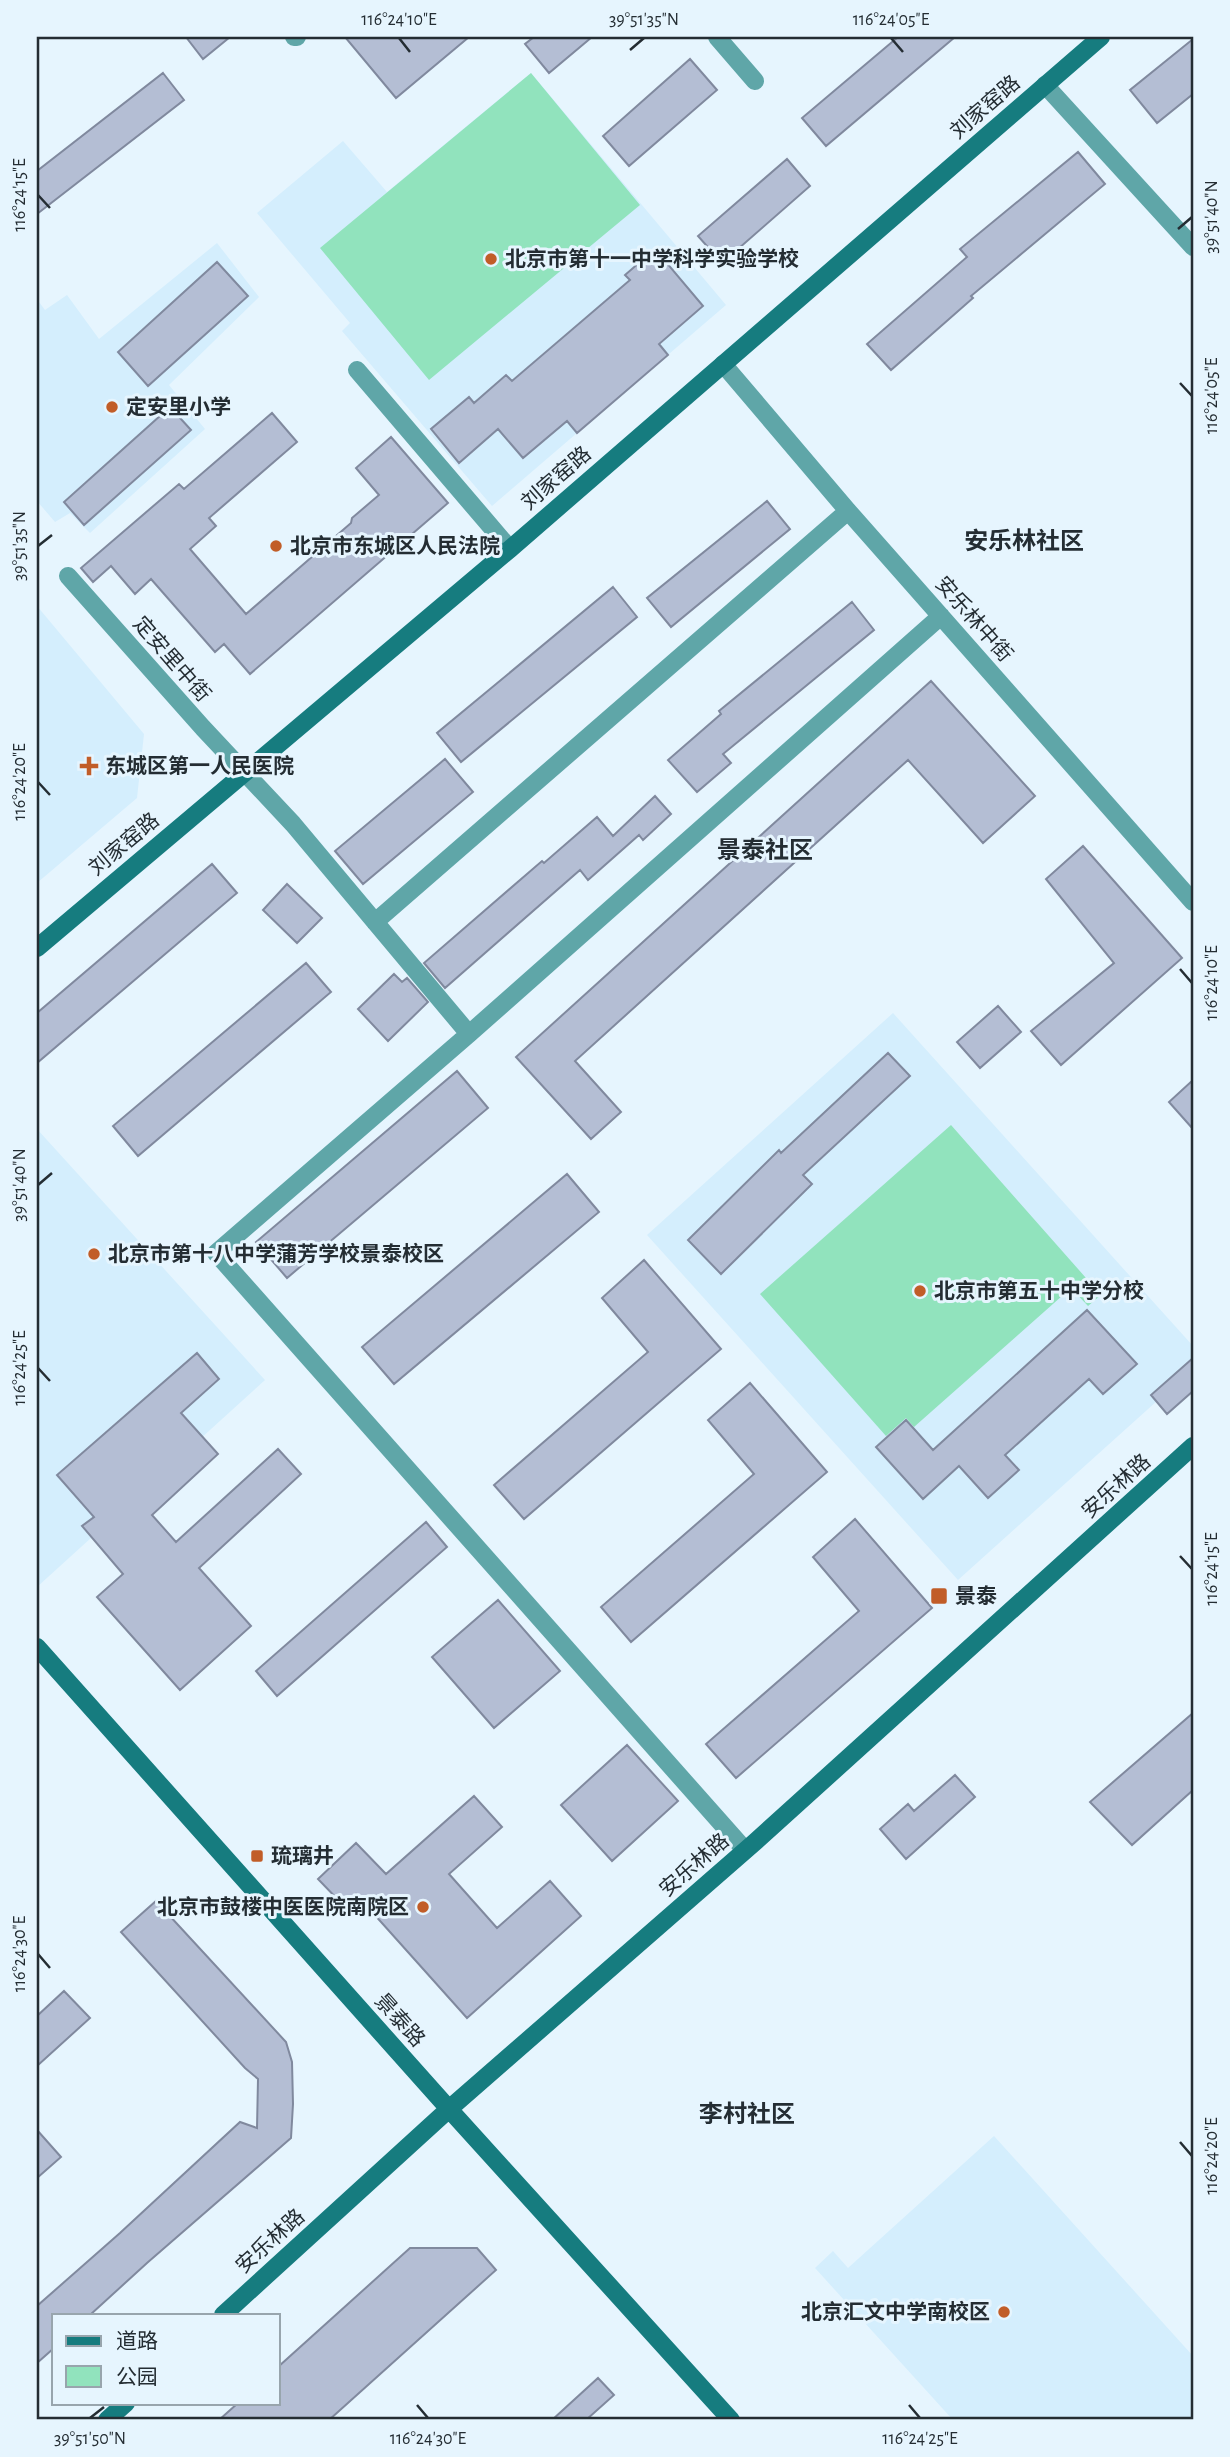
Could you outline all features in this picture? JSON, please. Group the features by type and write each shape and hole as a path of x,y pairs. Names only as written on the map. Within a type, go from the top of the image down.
{"street":[{"path":"717,37 755,81"},
{"name":"刘家窑路","path":"37,948 510,549 1101,37"},
{"path":"1045,85 1193,247"},
{"name":"安乐林中街","path":"723,364 848,511 1193,901"},
{"path":"357,370 510,549"},
{"path":"375,922 848,511"},
{"name":"定安里中街","path":"68,576 203,728 245,771 469,1034"},
{"path":"745,1850 216,1252 469,1034 942,616"},
{"name":"安乐林路","path":"224,2314 449,2109 745,1850 1193,1446"},
{"name":"景泰路","path":"37,1647 731,2420"},
{"path":"107,2420 126,2404"}],"shaded area":[{"name":"北京市第十一中学科学实验学校","path":"531,73 726,305 492,506 342,331 350,323 257,213 343,141 387,192"},
{"name":"定安里小学","path":"217,243 259,297 169,385 205,429 90,533 70,513 55,522 37,501 37,304 39,302 45,310 67,295 99,339"},
{"name":"东城区第一人民医院","path":"37,606 144,734 137,798 37,883"},
{"name":"北京市第五十中学分校","path":"893,1013 1193,1346 1193,1358 1151,1395 1157,1401 958,1580 647,1235"},
{"name":"北京市第十八中学蒲芳学校景泰校区","path":"37,1129 265,1380 37,1587"},
{"name":"北京汇文中学南校区","path":"994,2136 1193,2356 1193,2420 953,2420 815,2268 833,2251 848,2268"}],"green space":[{"path":"531,73 640,205 429,380 320,248"},
{"path":"951,1125 1101,1295 1088,1306 1071,1288 914,1427 906,1418 886,1436 760,1294"}],"building":[{"path":"186,37 230,37 203,59"},
{"path":"345,37 469,37 396,98"},
{"path":"534,37 592,37 549,73 525,44"},
{"path":"898,37 955,37 826,146 802,118"},
{"path":"1193,39 1193,94 1157,123 1130,90"},
{"path":"690,59 717,90 629,166 603,136"},
{"path":"163,73 184,100 37,214 37,171"},
{"path":"1078,152 1105,184 971,296 973,298 891,370 867,344 967,257 960,249"},
{"path":"787,159 810,186 722,263 698,236"},
{"path":"655,249 703,306 659,344 668,355 577,433 567,421 523,458 498,429 459,463 431,429 469,397 474,403 506,375 512,381 630,280 625,275"},
{"path":"217,262 248,296 148,386 118,352"},
{"path":"170,407 191,430 84,525 64,502"},
{"path":"272,413 297,442 209,518 216,526 190,549 246,614 351,523 352,518 379,495 356,468 391,437 448,503 250,674 224,644 215,652 151,579 135,594 111,566 93,582 81,568 179,484 184,489"},
{"path":"767,501 790,529 671,627 647,598"},
{"path":"613,587 637,617 461,762 437,733"},
{"path":"852,602 874,630 723,754 731,763 697,792 668,760 721,714 719,711"},
{"path":"931,681 1035,796 983,843 908,760 575,1061 621,1112 591,1139 516,1057"},
{"path":"445,759 473,792 363,884 335,851"},
{"path":"655,796 671,814 643,840 639,835 588,880 580,870 445,988 424,963 597,817 613,836"},
{"path":"1083,846 1182,958 1061,1065 1031,1031 1114,963 1046,879"},
{"path":"212,864 237,893 37,1063 37,1013"},
{"path":"287,884 322,918 297,943 263,910"},
{"path":"306,963 331,992 138,1156 113,1126"},
{"path":"394,974 402,982 407,978 428,1002 388,1041 358,1009"},
{"path":"998,1006 1021,1032 980,1068 957,1042"},
{"path":"888,1053 910,1076 803,1175 812,1184 721,1274 688,1240 779,1150 781,1153"},
{"path":"457,1071 488,1108 287,1278 256,1242"},
{"path":"1193,1080 1193,1129 1169,1102"},
{"path":"567,1174 599,1212 394,1384 362,1347"},
{"path":"644,1260 721,1349 524,1519 494,1485 648,1352 602,1298"},
{"path":"1087,1310 1137,1364 1103,1394 1089,1379 1005,1455 1019,1470 988,1498 959,1466 923,1499 876,1447 906,1420 933,1450"},
{"path":"197,1353 219,1379 181,1413 218,1454 152,1515 176,1542 278,1449 301,1474 199,1568 251,1626 180,1690 97,1597 123,1574 82,1526 94,1517 57,1475"},
{"path":"1193,1358 1193,1391 1167,1414 1151,1395"},
{"path":"750,1383 827,1472 631,1642 601,1607 754,1474 708,1420"},
{"path":"855,1519 932,1608 736,1778 706,1744 859,1611 813,1557"},
{"path":"426,1522 447,1547 277,1696 256,1671"},
{"path":"498,1600 560,1671 494,1728 432,1657"},
{"path":"1193,1713 1193,1790 1132,1845 1090,1802"},
{"path":"627,1745 678,1801 612,1861 561,1805"},
{"path":"955,1775 975,1797 906,1859 880,1829 908,1804 914,1811"},
{"name":"北京市鼓楼中医医院南院区","path":"474,1796 502,1827 449,1874 497,1928 550,1881 581,1916 467,2018 356,1894 344,1906 318,1879 356,1843 386,1874"},
{"path":"156,1901 286,2042 292,2062 291,2138 91,2314 52,2314 52,2350 37,2363 37,2306 240,2122 257,2128 258,2079 121,1932"},
{"path":"64,1991 90,2018 37,2066 37,2016"},
{"path":"37,2130 61,2157 37,2178"},
{"path":"410,2248 477,2248 496,2270 329,2420 219,2420 237,2404 280,2404 280,2365"},
{"path":"598,2378 614,2395 586,2420 552,2420"}],"place":[{"name":"北京市第十一中学科学实验学校","path":"491,259"},
{"name":"定安里小学","path":"112,407"},
{"name":"北京市东城区人民法院","path":"276,546"},
{"name":"东城区第一人民医院","path":"89,766"},
{"name":"北京市第十八中学蒲芳学校景泰校区","path":"94,1254"},
{"name":"北京市第五十中学分校","path":"920,1291"},
{"name":"景泰","path":"939,1596"},
{"name":"琉璃井","path":"257,1856"},
{"name":"北京市鼓楼中医医院南院区","path":"423,1907"},
{"name":"北京汇文中学南校区","path":"1004,2312"}],"district":[{"name":"安乐林社区","path":"1024,541"},
{"name":"景泰社区","path":"765,850"},
{"name":"李村社区","path":"747,2114"}]}
